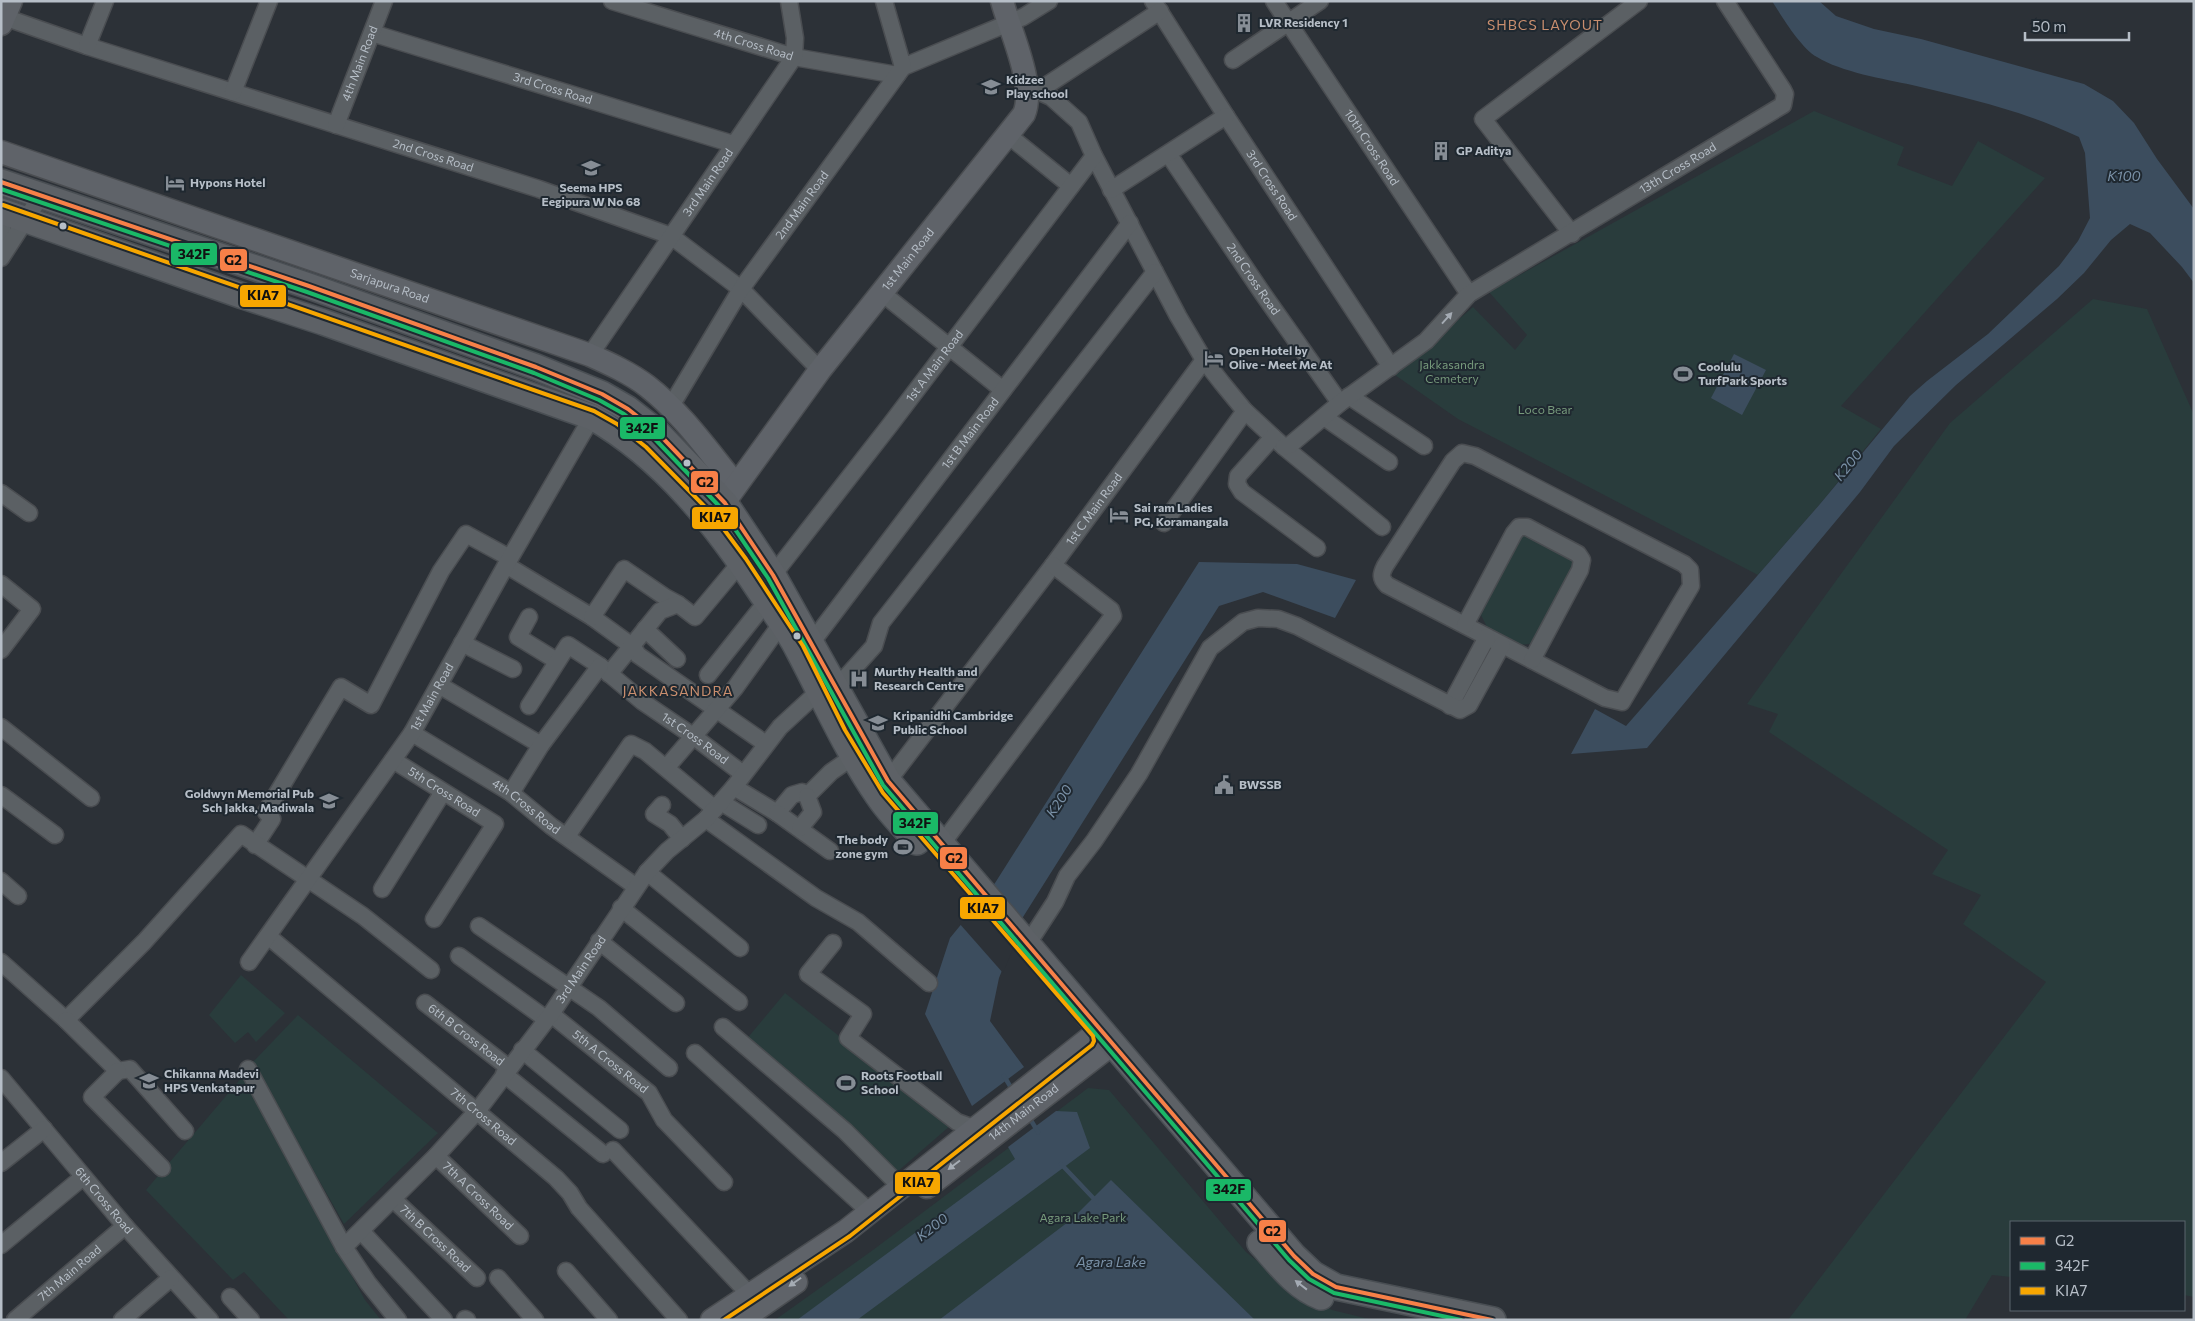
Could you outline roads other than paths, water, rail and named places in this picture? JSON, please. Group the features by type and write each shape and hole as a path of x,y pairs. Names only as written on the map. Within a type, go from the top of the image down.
{"main road":[{"path":"976,896 941,845 888,781 828,689 798,649 741,562 723,503 642,452 613,429 592,417 323,322 9,218 21,189 309,286 536,367 602,394 628,409 656,431 723,503 773,575 812,642 828,689 854,756 878,797 976,896 1022,946 1285,1272 1306,1289 1335,1302 1413,1320"},
{"path":"524,394 536,367"},
{"path":"1100,1042 1294,1256 1313,1274 1336,1286 1493,1320"}],"street":[{"path":"87,46 105,1"},
{"path":"233,92 269,1"},
{"name":"4th Main Road","path":"336,125 384,1"},
{"name":"4th Cross Road","path":"612,1 794,57 900,71"},
{"path":"788,1 795,38 794,57"},
{"path":"884,1 900,71 1023,17 1049,1"},
{"name":"1st Main Road","path":"723,503 820,370 1024,114 1032,89 1002,1"},
{"name":"10th Cross Road","path":"1274,1 1469,294"},
{"path":"1233,60 1320,1"},
{"path":"1572,234 1484,119 1640,1"},
{"name":"13th Cross Road","path":"1317,548 1242,492 1237,484 1238,476 1278,442 1290,445 1345,400 1426,341 1469,294 1572,234 1783,105 1785,94 1783,90 1725,1"},
{"path":"1032,89 1156,6"},
{"name":"3rd Cross Road","path":"1156,6 1226,116 1392,367"},
{"name":"2nd Cross Road","path":"6,14 87,46 539,189 671,236 741,289 820,370"},
{"name":"3rd Cross Road","path":"372,34 733,144"},
{"name":"3rd Main Road","path":"590,356 794,57"},
{"name":"2nd Main Road","path":"671,406 741,289 900,71"},
{"path":"1032,89 1052,96 1079,122 1111,190 1178,316 1204,360 1245,411 1278,442 1382,527"},
{"path":"1111,190 1169,155 1226,116"},
{"path":"1008,135 1071,186"},
{"name":"Sarjapura Road","path":"1,152 617,367 646,385 671,406 723,503"},
{"name":"2nd Cross Road","path":"1169,155 1263,294 1345,400"},
{"name":"1st A Main Road","path":"773,575 1094,156"},
{"path":"1,238 9,218"},
{"path":"1,258 9,218"},
{"name":"1st B Main Road","path":"812,642 1130,223"},
{"name":"3rd Main Road","path":"344,1247 436,1156 478,1110 549,1017 635,886 647,872 714,810 787,720 828,689 874,646 881,623 1081,381 1155,272"},
{"path":"882,293 948,348 1003,390"},
{"name":"1st C Main Road","path":"888,781 1204,360"},
{"path":"1345,400 1424,446"},
{"path":"1164,523 1245,411"},
{"name":"1st Main Road","path":"249,962 412,734 508,561 592,417"},
{"path":"1324,417 1389,462"},
{"path":"1462,453 1484,461 1684,564 1690,570 1691,586 1622,702 1606,698 1487,637 1387,585 1383,581 1381,574 1453,460 1462,453"},
{"path":"1,493 30,513"},
{"path":"1465,625 1514,533 1520,527 1527,527 1578,554 1582,560 1580,570 1532,660"},
{"path":"255,845 272,819 266,812 341,687 371,705 442,571 466,534 592,617 632,646 638,656 766,744"},
{"path":"592,617 624,569 695,616 741,562"},
{"path":"941,845 1113,616 1111,610 1052,564"},
{"path":"1,584 32,609 1,650"},
{"path":"708,675 767,601"},
{"path":"511,793 541,744 604,670 632,646 660,611 678,604"},
{"path":"529,617 518,637 557,661 530,706"},
{"path":"1022,946 1055,902 1067,876 1094,841 1139,774 1210,648 1243,622 1258,618 1278,619 1297,626 1460,710 1469,705 1502,645"},
{"path":"666,768 735,688 782,624"},
{"path":"645,630 677,659"},
{"path":"1450,706 1487,637"},
{"path":"462,643 513,669"},
{"name":"1st Cross Road","path":"557,661 568,645 604,670 643,702 693,736 738,781 777,813 830,851"},
{"path":"439,685 541,744"},
{"path":"1,727 91,798"},
{"name":"4th Cross Road","path":"412,734 511,793 550,826 635,886"},
{"path":"566,836 631,744 645,751 666,768 816,898 858,922 929,983"},
{"path":"808,796 831,772 854,756"},
{"name":"5th Cross Road","path":"393,760 495,824 434,919"},
{"path":"382,889 444,792"},
{"path":"777,813 792,795 802,792 808,796 814,812 800,828"},
{"path":"1,794 55,835"},
{"path":"662,805 654,814 670,824 682,839"},
{"path":"714,810 758,825"},
{"path":"66,1020 144,942 241,834 363,916 431,970"},
{"path":"647,872 740,948"},
{"path":"1,882 18,896"},
{"path":"621,908 739,1002"},
{"path":"479,926 568,989 599,1008 669,1068"},
{"name":"7th Cross Road","path":"268,936 478,1110 570,1193 580,1208 679,1320"},
{"path":"599,941 676,1003"},
{"path":"833,943 808,974 863,1014 848,1038 957,1122 984,1129"},
{"name":"5th A Cross Road","path":"460,956 549,1017 649,1093 664,1120 724,1182"},
{"path":"1,962 66,1020 118,1071"},
{"name":"6th B Cross Road","path":"425,1002 608,1152 750,1294"},
{"path":"723,1027 845,1131 901,1187"},
{"name":"14th Main Road","path":"712,1320 846,1231 901,1187 1048,1083 1100,1042"},
{"path":"522,1050 620,1130"},
{"path":"695,1053 870,1212"},
{"path":"248,1068 344,1247 368,1283 398,1320"},
{"path":"162,1168 92,1096 118,1071 130,1069 185,1130"},
{"name":"6th Cross Road","path":"1,1078 125,1226 210,1320"},
{"path":"1,1163 44,1129"},
{"name":"14th Main Road","path":"741,1320 855,1241 984,1129"},
{"name":"7th A Cross Road","path":"436,1156 520,1236"},
{"path":"1,1245 83,1177"},
{"name":"7th B Cross Road","path":"393,1199 477,1278"},
{"name":"7th Main Road","path":"15,1320 125,1226"},
{"path":"361,1231 444,1320"},
{"path":"566,1271 609,1320"},
{"path":"122,1320 171,1278"},
{"path":"498,1278 535,1320"},
{"path":"230,1297 251,1320"}],"water":[{"name":"K100","path":"1772,1 1819,1 1836,16 1874,29 1921,39 2084,84 2113,101 2134,123 2157,159 2194,209 2194,283 2182,267 2150,233 2130,224 2111,240 2084,273 2057,299 1956,385 1894,446 1860,492 1647,748 1571,754 1595,709 1626,726 1820,504 1910,396 1988,334 2059,266 2078,241 2090,218 2085,153 2079,137 1997,106 1838,67 1817,57 1804,46 1792,32"},
{"path":"1734,354 1766,370 1742,415 1711,398"},
{"path":"1199,562 1297,564 1356,580 1335,618 1263,592 1219,606 1023,917 999,978 990,1021 1024,1067 972,1106 925,1014 950,938 995,883"},
{"path":"1056,1111 1077,1112 1090,1148 857,1320 797,1320 1015,1159 1008,1147"},
{"name":"Agara Lake","path":"1111,1180 1255,1320 939,1320 1072,1219"}],"waterway":[{"name":"K200","path":"1004,1076 1013,1091"},
{"name":"K200","path":"1029,1117 1038,1132"},
{"name":"K200","path":"1061,1164 1097,1202"}],"place":[{"name":"LVR Residency 1","path":"1244,23"},
{"name":"Kidzee Play school","path":"991,87"},
{"name":"GP Aditya","path":"1441,151"},
{"name":"Seema HPS Eegipura W No 68","path":"591,168"},
{"name":"Hypons Hotel","path":"175,183"},
{"name":"Open Hotel by Olive - Meet Me At","path":"1214,358"},
{"name":"Coolulu TurfPark Sports","path":"1683,374"},
{"name":"Sai ram Ladies PG, Koramangala","path":"1119,515"},
{"name":"Murthy Health and Research Centre","path":"859,679"},
{"name":"Kripanidhi Cambridge Public School","path":"878,723"},
{"name":"BWSSB","path":"1224,785"},
{"name":"Goldwyn Memorial Pub Sch Jakka, Madiwala","path":"329,801"},
{"name":"The body zone gym","path":"903,847"},
{"name":"Chikanna Madevi HPS Venkatapur","path":"149,1081"},
{"name":"Roots Football School","path":"846,1083"}],"district":[{"name":"SHBCS LAYOUT","path":"1545,25"},
{"name":"JAKKASANDRA","path":"678,691"}],"park label":[{"name":"Jakkasandra Cemetery","path":"1452,372"},
{"name":"Loco Bear","path":"1545,410"},
{"name":"Agara Lake Park","path":"1083,1218"}]}
